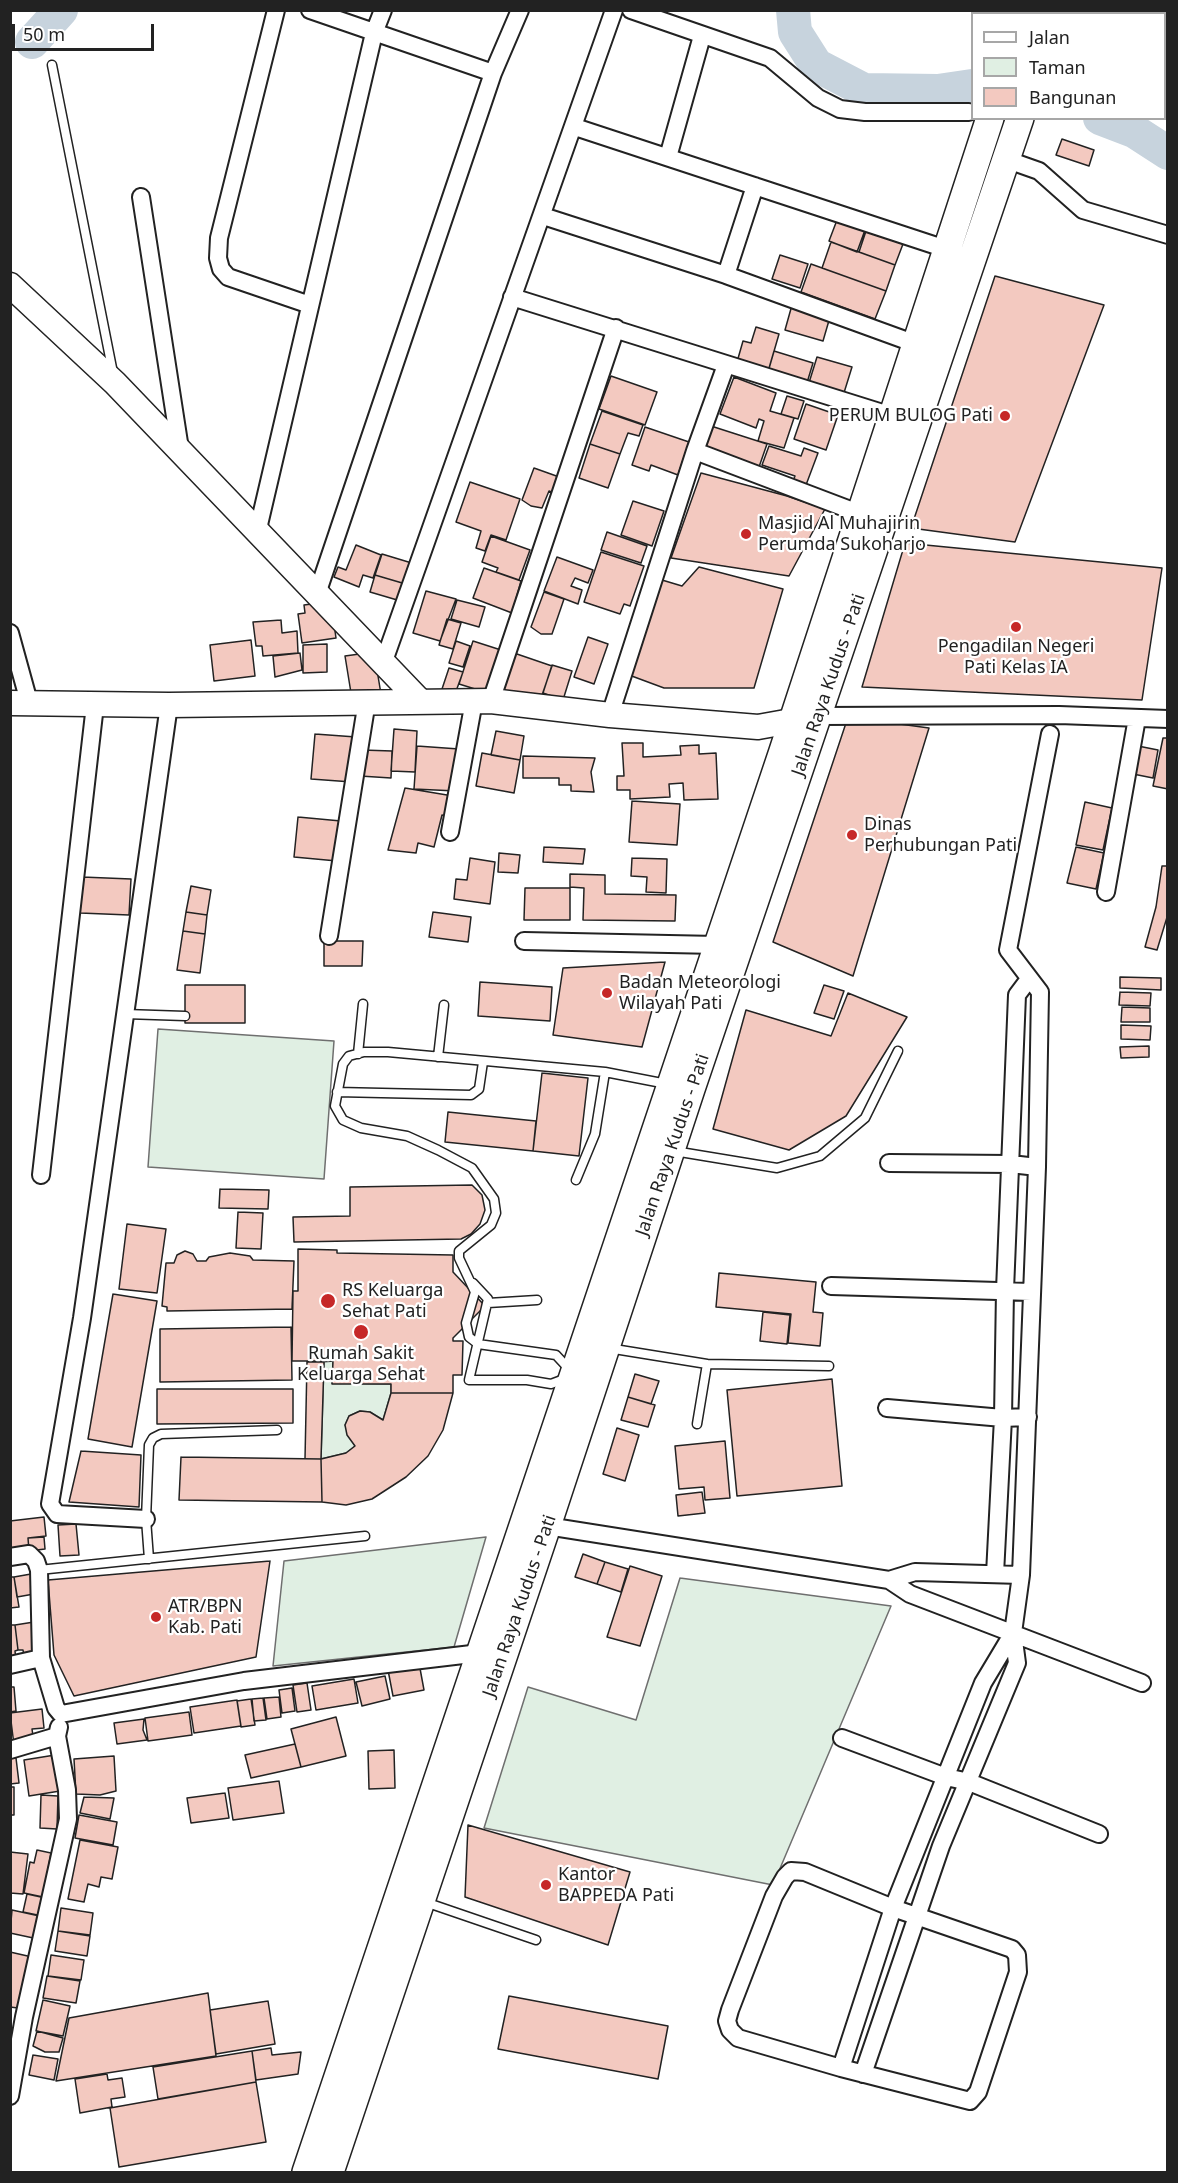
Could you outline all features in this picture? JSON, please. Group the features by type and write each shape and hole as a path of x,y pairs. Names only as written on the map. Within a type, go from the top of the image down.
{"main road":[{"name":"Jalan Raya Kudus - Pati","path":"330,2172 548,1526 585,1377 605,1347 670,1151 680,1087 717,945 861,514 946,249 981,123"},
{"name":"Jalan Raya Kudus - Pati","path":"306,2172 480,1653 585,1377 680,1087 819,716 1012,139"}],"street":[{"path":"276,10 219,238 218,258 221,269 228,277 310,306"},
{"path":"310,10 493,73"},
{"path":"258,529 374,33 383,10"},
{"path":"318,591 493,73 520,10"},
{"path":"384,661 512,297 575,127 614,10"},
{"path":"631,10 770,58 818,98 840,109 981,123"},
{"path":"668,157 702,36"},
{"path":"575,127 946,249"},
{"path":"1012,139 1039,171 1083,210 1167,235"},
{"path":"726,275 755,186"},
{"path":"141,198 180,449"},
{"path":"543,216 726,275 915,344"},
{"path":"10,285 115,383 318,591 419,700"},
{"path":"512,297 892,416"},
{"path":"450,832 483,701 616,328"},
{"path":"610,715 695,451 726,365"},
{"path":"695,451 861,514"},
{"path":"10,633 20,703 169,705 419,700 483,701 610,715 759,727 819,716 1035,715 1167,719"},
{"path":"329,936 367,701"},
{"path":"41,1175 95,705"},
{"path":"146,1519 57,1514 50,1504 82,1318 169,705"},
{"path":"1106,892 1137,718"},
{"path":"863,2074 941,1846 969,1782 987,1730 1017,1663 1013,1633 1021,1575 1028,1417 1031,1292 1038,1167 1040,992 1008,950 1050,734"},
{"path":"524,941 717,945"},
{"path":"995,1574 1003,1418 1005,1290 1017,995 1029,979"},
{"path":"889,1163 1011,1164 1038,1167"},
{"path":"831,1286 1031,1292"},
{"path":"887,1408 1003,1418 1028,1417"},
{"path":"548,1526 889,1580 910,1594 1142,1683"},
{"path":"10,1557 29,1554 36,1561 39,1570 41,1658 56,1708 61,1714"},
{"path":"889,1580 915,1572 1021,1575"},
{"path":"841,2068 894,1908 983,1683 1013,1633"},
{"path":"61,1714 244,1682 480,1653"},
{"path":"10,1665 41,1658"},
{"path":"10,2096 17,2015 68,1819 67,1790 57,1736 61,1714"},
{"path":"10,1750 57,1736"},
{"path":"842,1738 946,1777 969,1782 1100,1834"},
{"path":"791,1871 805,1872 917,1916 1012,1950 1017,1955 1018,1972 978,2092 970,2101 863,2074 738,2038 730,2030 727,2021 730,2010 774,1896 791,1871"}],"lane":[{"path":"52,65 115,383"},
{"path":"357,1054 363,1004"},
{"path":"438,1058 444,1005"},
{"path":"125,1014 185,1016"},
{"path":"585,1377 556,1355 478,1344 466,1330 475,1292 459,1258 459,1251 491,1225 496,1214 494,1199 472,1168 407,1136 361,1128 343,1120 335,1106 343,1064 349,1056 372,1051 605,1072 680,1087"},
{"path":"670,1151 777,1168 820,1156 865,1118 898,1051"},
{"path":"337,1092 471,1095 479,1089 483,1062"},
{"path":"576,1180 594,1134 605,1072"},
{"path":"472,1282 486,1294 488,1303 469,1380 527,1380 551,1384 585,1377"},
{"path":"488,1303 537,1300"},
{"path":"605,1347 707,1364 829,1366"},
{"path":"697,1424 707,1364"},
{"path":"149,1559 146,1519 149,1445 156,1436 277,1430"},
{"path":"39,1570 365,1536"},
{"path":"421,1900 536,1940"}],"green space":[{"path":"158,1029 334,1041 324,1179 148,1167"},
{"path":"333,1361 332,1383 391,1384 391,1393 383,1420 370,1412 360,1411 349,1416 345,1425 355,1446 346,1453 321,1459 324,1362"},
{"path":"486,1537 454,1647 273,1666 284,1561"},
{"path":"680,1578 891,1606 773,1885 484,1828 528,1687 636,1720"}],"building":[{"path":"1062,139 1094,150 1089,166 1056,155"},
{"path":"837,220 865,230 857,252 829,241"},
{"path":"866,231 903,244 895,265 859,252"},
{"path":"831,242 895,265 886,291 822,268"},
{"path":"780,255 808,264 800,288 772,279"},
{"path":"811,264 886,291 875,319 801,292"},
{"name":"PERUM BULOG Pati","path":"995,276 1104,305 1015,542 911,528"},
{"path":"792,305 830,317 823,341 785,330"},
{"path":"756,327 779,334 768,372 737,362 743,341 751,343"},
{"path":"774,351 813,363 806,386 767,375"},
{"path":"817,357 852,367 843,396 808,386"},
{"path":"611,376 657,392 645,425 599,409"},
{"path":"734,377 776,393 770,411 794,418 784,448 758,441 764,421 759,419 756,428 720,414"},
{"path":"787,396 804,401 798,419 781,414"},
{"path":"806,404 838,415 826,450 794,439"},
{"path":"602,411 643,425 639,436 628,433 620,454 590,444"},
{"path":"711,426 767,444 759,467 703,448"},
{"path":"645,427 689,442 678,475 651,465 649,471 632,465"},
{"path":"590,444 620,454 608,488 579,478"},
{"path":"769,446 801,456 804,448 818,453 806,485 793,481 795,476 762,465"},
{"path":"534,468 562,478 556,494 549,491 542,508 531,506 522,500"},
{"name":"Masjid Al Muhajirin Perumda Sukoharjo","path":"701,473 787,496 825,509 789,576 671,558"},
{"path":"470,482 520,499 506,540 491,535 485,551 476,548 481,531 456,522"},
{"path":"633,501 664,511 652,546 621,535"},
{"path":"607,532 647,546 641,563 601,550"},
{"path":"491,536 530,550 519,580 496,572 498,568 482,562"},
{"name":"Pengadilan Negeri Pati Kelas IA","path":"905,543 1162,568 1142,700 862,687"},
{"path":"356,545 381,555 373,578 363,575 359,587 334,577 338,567 346,570"},
{"path":"601,552 644,566 630,606 624,604 620,614 584,602"},
{"path":"382,554 415,564 409,585 375,575"},
{"path":"557,557 593,570 588,583 575,578 571,586 582,590 578,604 544,591"},
{"path":"699,567 783,589 754,688 664,688 629,675 662,580 682,586"},
{"path":"484,568 521,581 512,613 473,598"},
{"path":"375,575 409,585 404,602 370,592"},
{"path":"426,591 456,599 440,641 413,633"},
{"path":"544,592 564,599 552,634 541,634 531,627"},
{"path":"457,600 485,607 479,627 451,619"},
{"path":"327,602 333,617 336,638 302,643 298,614 305,613 304,605"},
{"path":"447,619 461,623 453,649 439,645"},
{"path":"281,620 282,633 297,631 298,653 263,656 262,646 256,646 253,622"},
{"path":"588,637 608,644 594,684 574,677"},
{"path":"251,640 255,676 214,681 210,645"},
{"path":"456,641 470,646 463,667 449,663"},
{"path":"473,641 501,650 488,693 459,684"},
{"path":"327,644 327,672 303,673 303,645"},
{"path":"374,652 381,694 352,699 345,656"},
{"path":"300,653 302,670 275,677 273,656"},
{"path":"514,653 552,666 540,701 519,700 502,689"},
{"path":"552,665 572,671 563,700 543,693"},
{"path":"449,668 463,672 455,694 442,689"},
{"name":"Dinas Perhubungan Pati","path":"848,717 929,728 853,976 773,942"},
{"path":"394,729 417,731 415,772 391,771"},
{"path":"496,731 524,736 520,760 491,755"},
{"path":"315,734 356,737 352,782 311,779"},
{"path":"1163,738 1168,738 1168,789 1153,786"},
{"path":"622,743 643,743 643,757 681,755 680,746 699,745 699,754 716,753 718,799 684,800 683,783 669,784 670,797 630,799 630,790 617,790 617,776 624,776"},
{"path":"417,746 459,749 456,791 414,789"},
{"path":"1138,746 1158,750 1153,778 1133,774"},
{"path":"362,750 392,751 391,778 360,776"},
{"path":"482,753 520,760 514,793 476,786"},
{"path":"523,756 595,758 591,772 594,792 571,791 571,785 559,785 559,778 523,778"},
{"path":"405,788 453,796 449,817 442,815 434,847 418,843 416,853 388,850"},
{"path":"632,801 680,804 677,845 629,842"},
{"path":"1085,802 1112,808 1103,850 1076,845"},
{"path":"298,817 341,821 337,861 294,857"},
{"path":"544,847 585,849 583,864 543,862"},
{"path":"1076,847 1104,853 1096,889 1067,883"},
{"path":"499,853 520,855 518,873 498,872"},
{"path":"470,858 495,862 490,904 454,899 456,879 467,880"},
{"path":"632,858 667,859 666,893 646,892 647,877 631,876"},
{"path":"1162,866 1168,866 1168,914 1157,950 1145,947 1156,907"},
{"path":"570,874 605,875 605,894 676,895 675,921 583,920 584,888 570,887"},
{"path":"82,877 131,879 129,915 80,913"},
{"path":"191,886 211,890 207,915 186,912"},
{"path":"525,888 570,888 570,920 524,920"},
{"path":"186,912 207,915 205,934 183,931"},
{"path":"433,912 471,917 468,942 429,937"},
{"path":"183,931 205,934 200,973 177,970"},
{"path":"324,941 363,941 362,966 324,966"},
{"name":"Badan Meteorologi Wilayah Pati","path":"665,962 642,1047 553,1035 563,968"},
{"path":"1120,977 1161,978 1161,990 1120,988"},
{"path":"480,982 552,987 550,1021 478,1016"},
{"path":"185,985 245,985 245,1023 185,1023"},
{"path":"824,985 844,991 834,1019 814,1013"},
{"path":"1120,992 1151,993 1150,1006 1119,1005"},
{"path":"848,993 907,1017 846,1116 789,1150 713,1129 746,1010 831,1036"},
{"path":"1122,1007 1150,1008 1150,1022 1121,1022"},
{"path":"1121,1025 1151,1026 1150,1040 1121,1039"},
{"path":"1149,1046 1149,1057 1121,1058 1120,1047"},
{"path":"542,1073 588,1078 579,1156 533,1151"},
{"path":"448,1112 536,1121 533,1151 445,1142"},
{"path":"472,1185 482,1195 485,1210 480,1224 471,1234 461,1239 294,1242 293,1217 350,1216 350,1187"},
{"path":"220,1189 269,1190 268,1209 219,1208"},
{"path":"238,1212 263,1213 261,1249 236,1248"},
{"path":"127,1224 166,1229 157,1293 119,1289"},
{"path":"298,1249 337,1250 337,1253 453,1255 453,1272 485,1306 453,1338 453,1341 463,1341 462,1375 453,1375 453,1393 391,1393 391,1384 332,1384 333,1361 292,1361 293,1291 298,1291"},
{"path":"185,1251 193,1254 197,1261 206,1261 209,1257 230,1253 250,1256 253,1260 294,1261 292,1309 167,1311 167,1307 162,1306 166,1263 174,1263 177,1255"},
{"path":"719,1273 816,1282 813,1312 823,1313 820,1346 788,1343 791,1314 716,1307"},
{"path":"113,1294 157,1301 132,1447 88,1439"},
{"path":"763,1312 790,1315 787,1344 760,1341"},
{"path":"291,1327 292,1380 160,1382 160,1329"},
{"path":"307,1362 324,1362 321,1459 305,1459"},
{"path":"635,1374 659,1381 651,1404 628,1397"},
{"path":"832,1379 842,1486 737,1496 727,1390"},
{"path":"157,1389 293,1389 293,1423 157,1424"},
{"path":"391,1393 453,1393 443,1430 428,1456 406,1477 372,1499 346,1505 322,1502 321,1459 346,1453 355,1446 347,1435 345,1425 349,1416 360,1411 370,1412 383,1420"},
{"path":"628,1397 655,1405 648,1427 621,1420"},
{"path":"617,1428 639,1435 625,1481 603,1474"},
{"path":"725,1441 730,1498 705,1500 704,1487 679,1489 675,1446"},
{"path":"81,1451 141,1455 139,1507 69,1502"},
{"path":"181,1457 321,1459 322,1502 179,1500"},
{"path":"702,1492 705,1513 678,1516 676,1495"},
{"path":"44,1517 46,1536 28,1538 29,1551 10,1553 10,1521"},
{"path":"76,1524 79,1555 60,1556 58,1525"},
{"path":"44,1537 45,1549 29,1551 28,1538"},
{"path":"583,1554 605,1562 597,1584 575,1577"},
{"name":"ATR/BPN Kab. Pati","path":"270,1561 256,1657 74,1696 54,1655 48,1580"},
{"path":"605,1562 628,1569 621,1592 597,1584"},
{"path":"630,1566 662,1576 640,1646 607,1637"},
{"path":"31,1574 34,1594 17,1597 14,1577"},
{"path":"10,1577 14,1577 19,1607 10,1608"},
{"path":"34,1622 36,1654 24,1656 23,1650 18,1650 15,1625"},
{"path":"10,1625 15,1625 18,1650 15,1651 16,1660 10,1660"},
{"path":"419,1663 424,1690 393,1696 388,1670"},
{"path":"385,1676 390,1699 362,1706 356,1682"},
{"path":"354,1679 358,1703 316,1710 312,1686"},
{"path":"307,1683 311,1710 297,1712 293,1685"},
{"path":"10,1687 14,1687 16,1711 10,1712"},
{"path":"292,1688 295,1711 282,1713 279,1690"},
{"path":"279,1697 281,1717 267,1719 264,1698"},
{"path":"263,1698 266,1720 254,1721 252,1699"},
{"path":"251,1699 255,1725 241,1727 237,1701"},
{"path":"237,1700 241,1726 194,1733 190,1707"},
{"path":"42,1709 44,1728 32,1729 34,1743 14,1745 10,1713"},
{"path":"189,1712 192,1735 148,1741 145,1718"},
{"path":"336,1717 346,1756 301,1767 291,1729"},
{"path":"144,1719 143,1730 147,1740 117,1744 114,1723"},
{"path":"295,1744 301,1767 251,1778 245,1755"},
{"path":"394,1750 395,1788 369,1789 368,1751"},
{"path":"55,1755 60,1791 29,1796 24,1760"},
{"path":"114,1756 116,1791 100,1795 76,1794 74,1759"},
{"path":"10,1758 16,1758 19,1783 10,1784"},
{"path":"279,1781 284,1813 233,1820 228,1788"},
{"path":"10,1787 14,1787 14,1815 10,1815"},
{"path":"225,1793 229,1818 191,1823 187,1798"},
{"path":"41,1795 58,1796 57,1829 40,1828"},
{"path":"84,1797 114,1798 110,1819 80,1813"},
{"path":"79,1815 117,1822 113,1845 75,1838"},
{"name":"Kantor BAPPEDA Pati","path":"468,1825 630,1872 608,1945 465,1897"},
{"path":"80,1840 118,1847 112,1879 101,1877 99,1887 88,1884 84,1902 68,1899"},
{"path":"37,1850 51,1853 43,1897 24,1893 30,1862 34,1863"},
{"path":"10,1852 28,1854 23,1894 10,1893"},
{"path":"27,1894 50,1899 47,1917 23,1912"},
{"path":"61,1908 93,1913 90,1935 58,1931"},
{"path":"12,1910 44,1917 38,1939 10,1933"},
{"path":"58,1931 90,1936 87,1956 55,1951"},
{"path":"10,1952 32,1957 26,2009 10,2007"},
{"path":"51,1955 84,1960 81,1980 48,1976"},
{"path":"47,1976 80,1981 76,2003 43,1998"},
{"path":"208,1993 216,2056 56,2081 69,2018"},
{"path":"509,1996 668,2026 658,2079 498,2049"},
{"path":"43,2000 70,2006 63,2036 36,2031"},
{"path":"268,2001 275,2044 216,2054 210,2010"},
{"path":"37,2031 63,2038 59,2052 45,2052 33,2046"},
{"path":"271,2048 272,2055 301,2052 298,2074 256,2080 252,2051"},
{"path":"252,2051 256,2082 158,2099 153,2067"},
{"path":"33,2055 58,2059 54,2080 29,2075"},
{"path":"107,2074 108,2080 122,2078 125,2097 111,2099 112,2107 80,2113 75,2079"},
{"path":"256,2082 266,2142 119,2167 110,2108"}],"waterway":[{"path":"32,42 61,10"},
{"path":"793,10 795,32 816,65 864,90 938,91 971,86"},
{"path":"1105,120 1134,131 1168,153"}],"place":[{"name":"PERUM BULOG Pati","path":"1005,416"},
{"name":"Masjid Al Muhajirin Perumda Sukoharjo","path":"746,534"},
{"name":"Pengadilan Negeri Pati Kelas IA","path":"1016,627"},
{"name":"Dinas Perhubungan Pati","path":"852,835"},
{"name":"Badan Meteorologi Wilayah Pati","path":"607,993"},
{"name":"RS Keluarga Sehat Pati","path":"328,1301"},
{"name":"Rumah Sakit Keluarga Sehat","path":"361,1332"},
{"name":"ATR/BPN Kab. Pati","path":"156,1617"},
{"name":"Kantor BAPPEDA Pati","path":"546,1885"}]}
